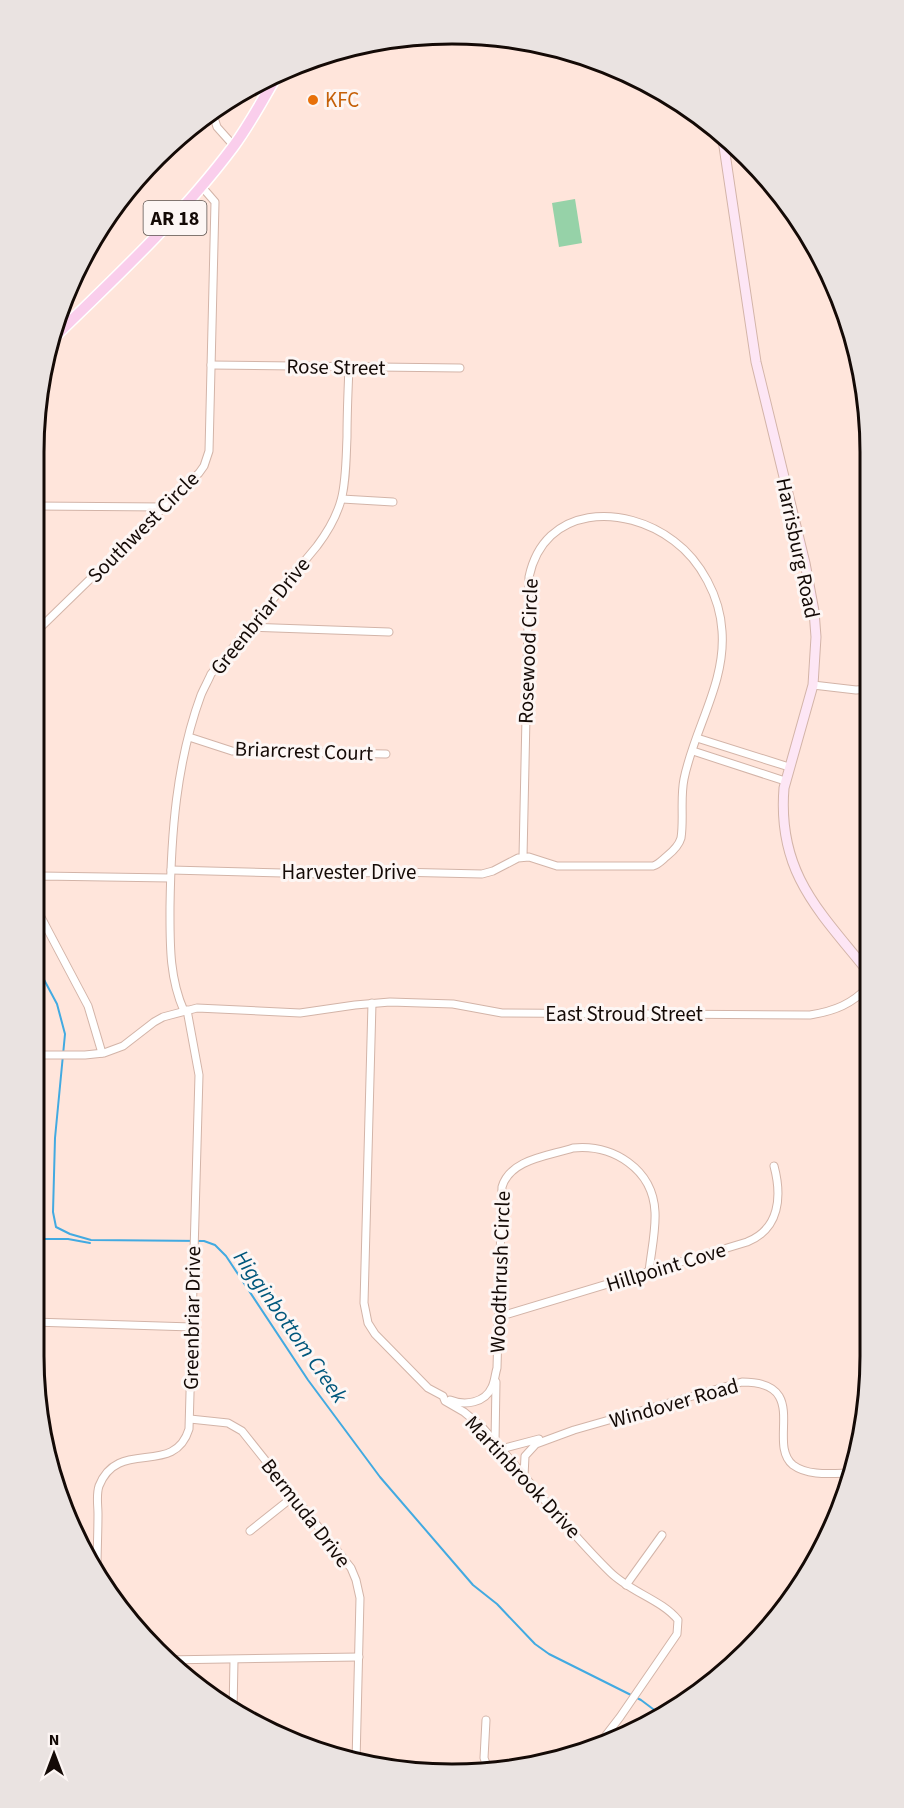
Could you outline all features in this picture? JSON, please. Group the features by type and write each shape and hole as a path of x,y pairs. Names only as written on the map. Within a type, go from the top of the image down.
{"main road":[{"name":"AR 18","path":"63,329 202,187 234,146 270,87"},
{"name":"Harrisburg Road","path":"724,148 756,362 810,586 816,637 813,685 785,781 783,822 793,867 814,904 860,962"}],"street":[{"path":"215,120 217,127 234,146"},
{"name":"Southwest Circle","path":"44,622 199,473 208,457 215,202 202,187"},
{"name":"Rose Street","path":"211,365 460,368"},
{"name":"Greenbriar Drive","path":"97,1558 97,1500 102,1480 114,1466 127,1459 154,1458 170,1452 186,1437 190,1419 199,1075 185,1010 170,964 174,811 189,736 210,674 323,538 331,525 342,499 346,474 349,367"},
{"path":"342,499 393,502"},
{"path":"44,506 164,507"},
{"name":"Rosewood Circle","path":"608,517 646,526 674,541 701,569 715,597 719,611 723,649 718,676 697,738 683,781 681,840 658,865 557,866 536,858 523,857 529,577 536,554 564,525 576,519 608,517"},
{"path":"249,627 389,632"},
{"path":"813,685 860,690"},
{"name":"Briarcrest Court","path":"189,736 232,751 386,754"},
{"path":"697,738 789,767"},
{"path":"693,751 785,781"},
{"name":"Harvester Drive","path":"44,876 394,872 482,874 523,857"},
{"path":"44,923 87,1006 102,1053"},
{"name":"East Stroud Street","path":"44,1054 102,1053 123,1046 154,1022 185,1010 205,1008 282,1014 372,1003 453,1004 512,1014 810,1015 843,1007 860,995"},
{"name":"Martinbrook Drive","path":"372,1003 365,1311 375,1334 428,1388 482,1427 599,1562 626,1585 673,1614 679,1623 677,1634 629,1706 608,1733"},
{"name":"Woodthrush Circle","path":"495,1442 504,1179 518,1166 573,1148 598,1148 612,1152 632,1164 646,1182 655,1210 649,1272"},
{"name":"Hillpoint Cove","path":"498,1317 747,1242 760,1236 770,1226 776,1211 779,1186 774,1166"},
{"path":"44,1322 192,1327"},
{"name":"Woodthrush Circle","path":"442,1396 462,1404 476,1401 486,1395 492,1387 497,1368"},
{"name":"Windover Road","path":"501,1449 742,1382 754,1382 770,1388 781,1400 784,1412 784,1450 793,1465 814,1472 844,1473"},
{"name":"Bermuda Drive","path":"190,1419 228,1423 242,1431 344,1557 354,1575 360,1598 356,1753"},
{"name":"Windover Road","path":"525,1476 525,1456 533,1445 574,1430"},
{"path":"250,1531 294,1496"},
{"path":"626,1585 662,1535"},
{"path":"179,1660 359,1657"},
{"path":"233,1701 234,1659"},
{"path":"486,1720 484,1758 486,1763"}],"green space":[{"path":"575,199 582,243 559,247 552,203"}],"waterway":[{"name":"Higginbottom Creek","path":"44,980 57,1004 65,1034 55,1138 53,1212 56,1227 91,1240 204,1241 215,1245 226,1256 308,1380 380,1477 473,1585 497,1604 535,1644 549,1654 641,1700 655,1711"},
{"path":"44,1239 68,1239 90,1243"}],"place":[{"name":"KFC","path":"313,100"}]}
